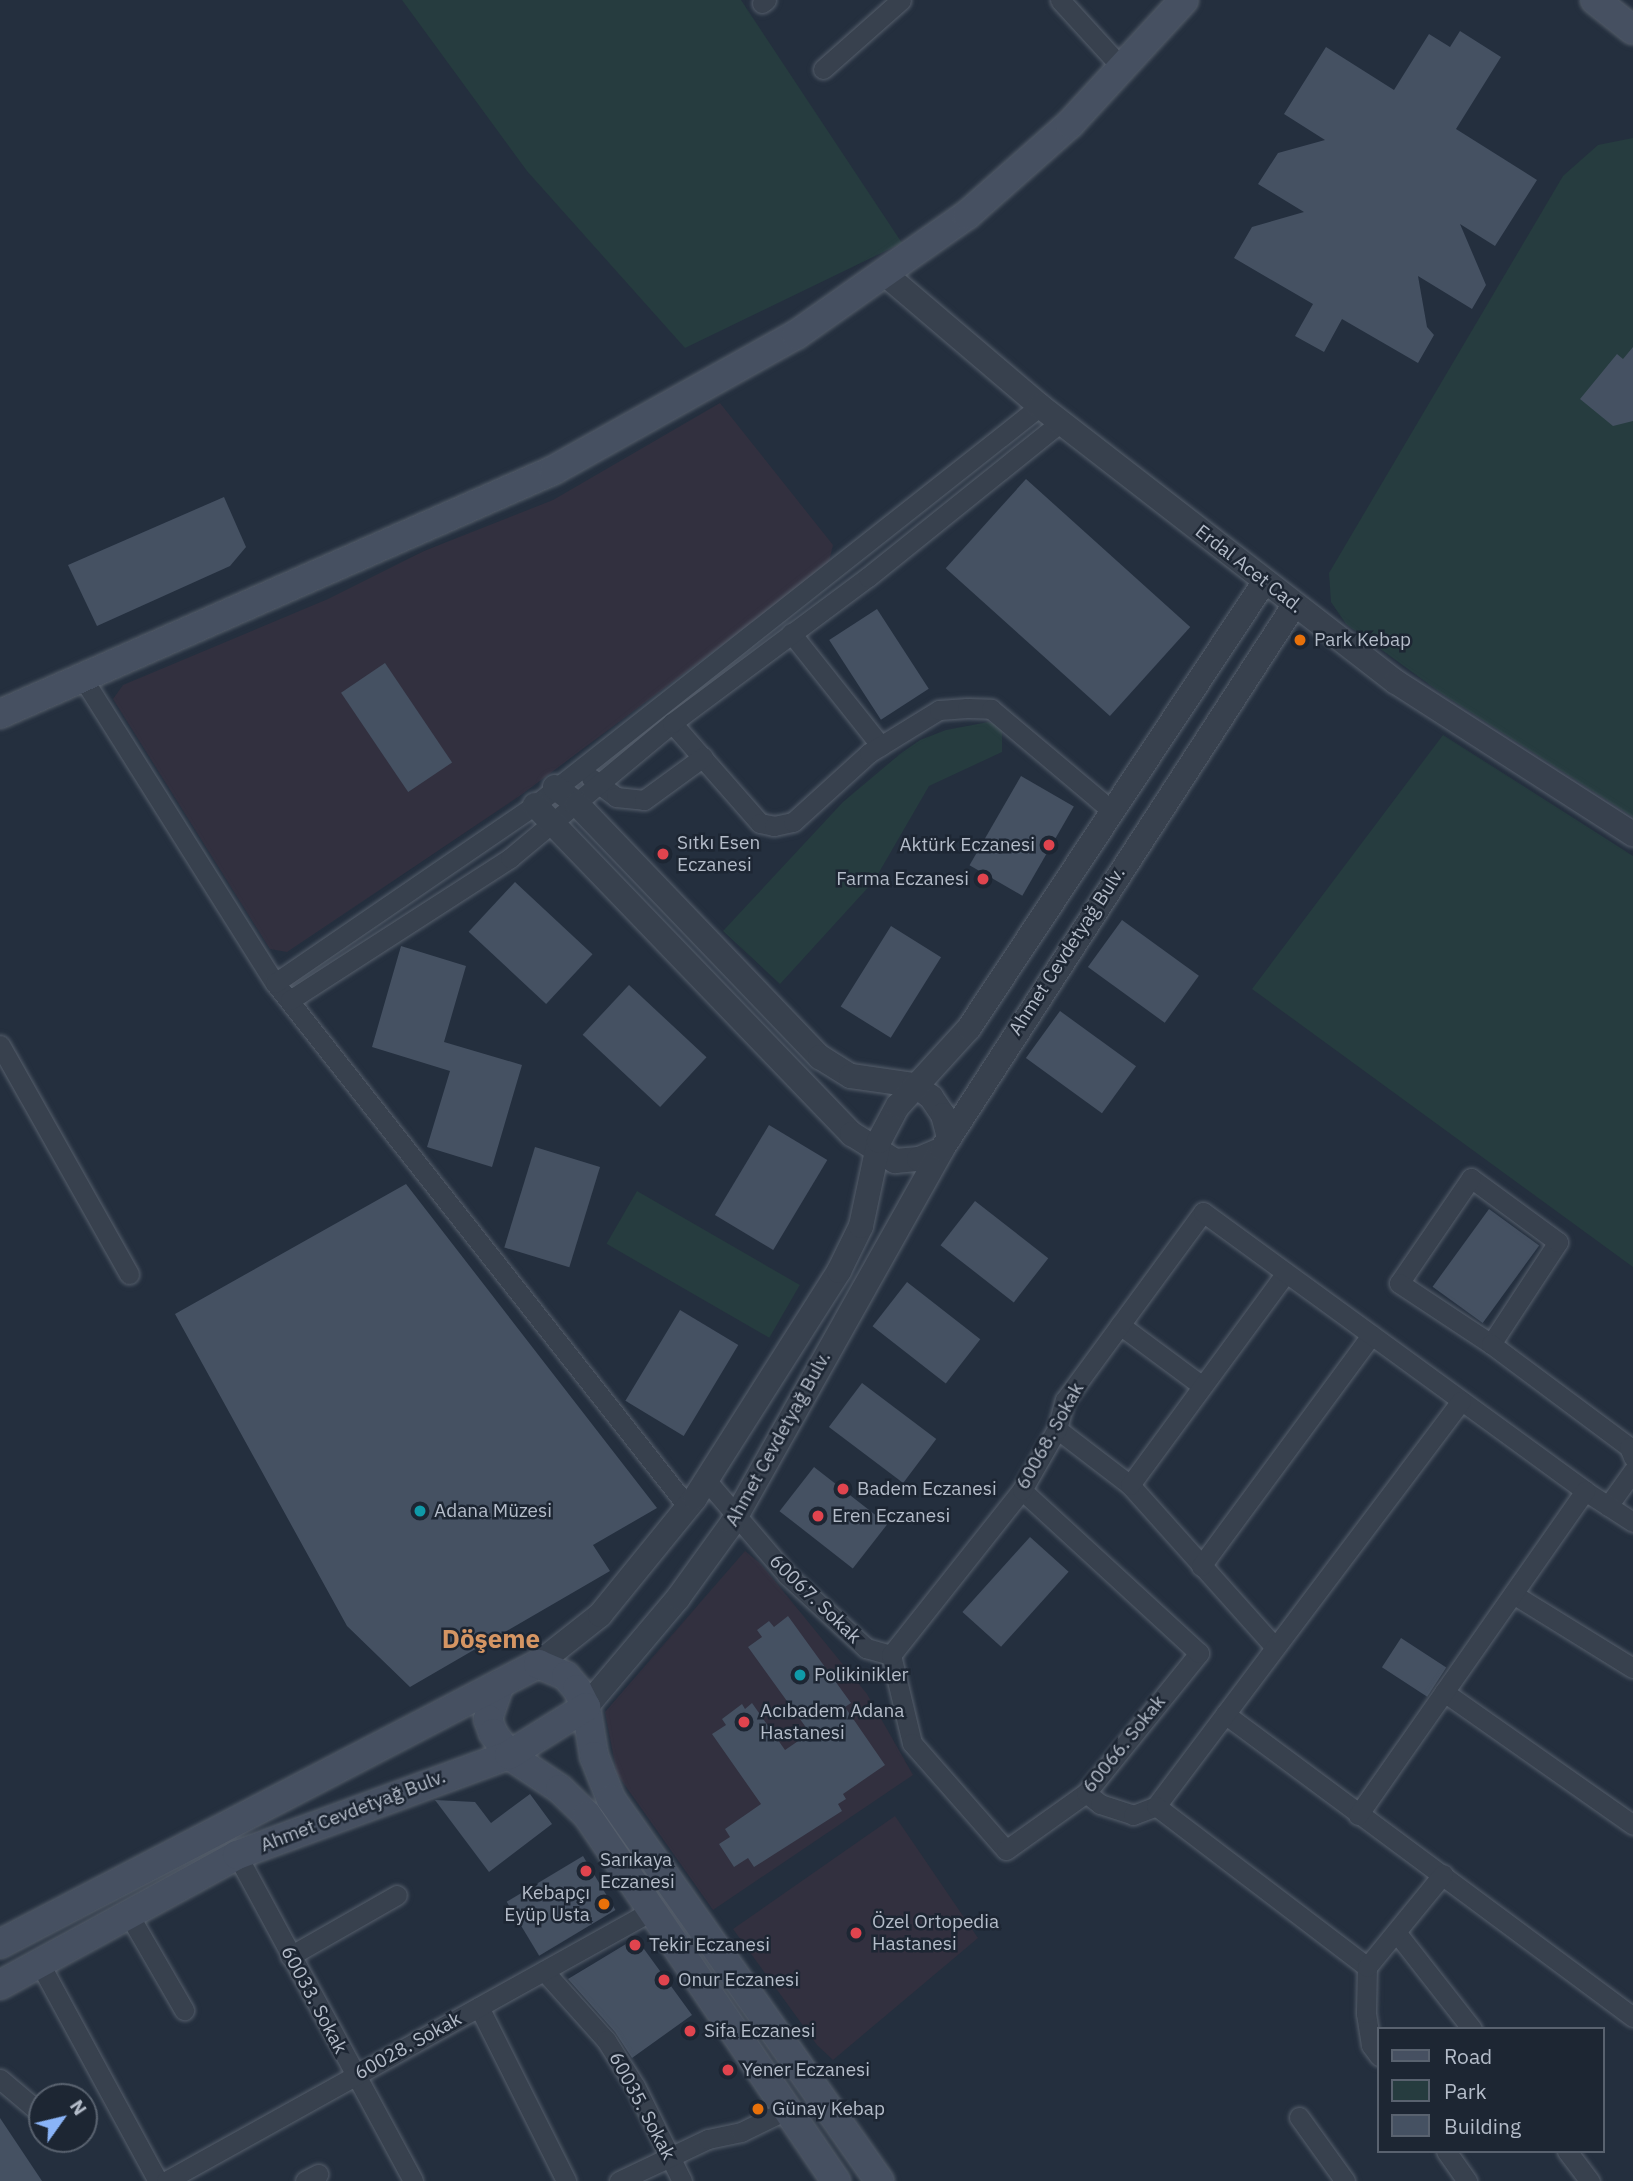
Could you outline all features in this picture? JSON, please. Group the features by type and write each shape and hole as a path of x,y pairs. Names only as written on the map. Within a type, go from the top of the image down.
{"main road":[{"path":"1595,0 1633,30"},
{"path":"0,714 554,470 796,335 886,275 967,215 1070,124 1123,69 1178,2"},
{"path":"538,1664 566,1676 586,1707 594,1756 611,1799 879,2181"},
{"name":"Ahmet Cevdetyağ Bulv.","path":"0,1944 538,1664"},
{"path":"500,1684 488,1719 509,1755 560,1789 587,1815 836,2181"},
{"name":"Ahmet Cevdetyağ Bulv.","path":"0,1985 237,1855 509,1755 586,1707"}],"street":[{"path":"823,69 901,0"},
{"path":"1060,0 1123,69"},
{"name":"Erdal Acet Cad.","path":"886,275 1040,406 1396,682 1633,834"},
{"path":"275,983 536,805 555,787 1040,406"},
{"path":"290,1000 510,858 601,786 672,723 792,634 1061,422"},
{"name":"Ahmet Cevdetyağ Bulv.","path":"538,1664 600,1615 688,1507 839,1271 861,1226 876,1152 898,1106 914,1085 969,1028 1265,582"},
{"name":"Ahmet Cevdetyağ Bulv.","path":"586,1707 678,1598 737,1517 946,1143 1295,604"},
{"path":"792,634 881,746"},
{"path":"82,677 275,983 688,1507"},
{"path":"672,723 760,823 774,826 793,822 881,746 939,710 991,709 1112,811"},
{"path":"579,769 616,797 644,800 703,757"},
{"path":"536,805 852,1133 876,1152 895,1161 919,1159 946,1143 943,1115 930,1097 914,1085 851,1076 820,1057 577,804 555,787"},
{"path":"0,1045 129,1274"},
{"path":"1491,1343 1558,1242 1471,1178 1399,1283 1491,1343 1629,1447 1633,1457"},
{"name":"60068. Sokak","path":"891,1655 1022,1490 1057,1429 1065,1400 1203,1212 1286,1273"},
{"path":"1130,1485 1286,1273 1584,1492 1633,1522"},
{"path":"1120,1325 1202,1387"},
{"path":"1201,1566 1371,1335"},
{"path":"1086,1793 1100,1804 1133,1815 1156,1806 1461,1401"},
{"path":"1057,1429 1130,1485 1275,1647"},
{"path":"1608,1506 1633,1471"},
{"name":"60067. Sokak","path":"706,1480 787,1575 866,1648 891,1655"},
{"name":"60066. Sokak","path":"891,1655 912,1743 1006,1850 1086,1793 1199,1653 1022,1490"},
{"path":"1358,1815 1584,1492"},
{"path":"1513,1594 1633,1668"},
{"path":"1444,1692 1633,1825"},
{"path":"1225,1714 1633,2017"},
{"path":"1156,1806 1367,1967"},
{"name":"60033. Sokak","path":"237,1855 413,2181"},
{"path":"1378,2055 1371,2045 1366,2012 1367,1967 1443,1874"},
{"path":"290,1955 397,1895"},
{"name":"60028. Sokak","path":"166,2181 651,1911"},
{"path":"128,1915 184,2010"},
{"path":"1396,1932 1470,2027"},
{"path":"40,1964 158,2181"},
{"name":"60035. Sokak","path":"544,1971 606,2040 635,2086 682,2181"},
{"path":"479,2007 566,2181"},
{"path":"0,2079 28,2103"},
{"path":"619,2181 708,2139 741,2132 788,2109"},
{"path":"1299,2117 1345,2181"},
{"path":"1447,2153 1467,2181"},
{"path":"1569,2153 1590,2181"}],"shaded area":[{"path":"720,403 833,545 828,566 521,795 287,952 270,949 113,699 123,685 328,599 424,551 553,500"},
{"name":"Acıbadem Adana Hastanesi","path":"745,1551 761,1564 867,1694 913,1775 713,1910 617,1774 605,1712"},
{"name":"Özel Ortopedia Hastanesi","path":"895,1816 978,1938 833,2060 817,2045 733,1929"}],"green space":[{"path":"402,0 741,0 902,243 685,348 527,171"},
{"path":"1633,138 1633,817 1441,693 1346,624 1331,602 1329,573 1563,176 1598,145"},
{"path":"988,722 1002,726 1002,752 929,786 874,881 780,984 723,931 843,802 900,754 920,740 946,730"},
{"path":"1443,735 1633,856 1633,1267 1252,989"},
{"path":"637,1191 800,1285 769,1338 606,1244"}],"building":[{"path":"1460,31 1501,57 1456,129 1537,180 1495,246 1460,224 1486,285 1472,309 1418,276 1427,327 1434,335 1418,363 1342,319 1324,352 1295,336 1313,304 1234,258 1252,227 1304,212 1258,184 1278,153 1325,140 1284,114 1326,47 1394,90 1429,34 1450,47"},
{"path":"1633,347 1633,421 1613,426 1580,399 1617,354 1623,359"},
{"path":"1026,479 1190,627 1110,716 946,568"},
{"path":"224,497 246,547 230,566 97,626 68,565"},
{"path":"877,609 929,689 881,720 829,640"},
{"path":"385,663 452,762 408,792 341,693"},
{"path":"1021,776 1074,806 1022,896 970,865"},
{"path":"515,882 593,954 546,1004 469,932"},
{"path":"1122,920 1199,976 1165,1023 1088,967"},
{"path":"891,926 941,957 891,1038 841,1007"},
{"path":"401,946 466,966 444,1042 522,1065 492,1167 427,1147 450,1071 372,1047"},
{"path":"629,985 707,1057 660,1107 583,1035"},
{"path":"1060,1011 1136,1066 1102,1113 1026,1058"},
{"path":"769,1125 827,1160 773,1250 715,1215"},
{"path":"535,1147 600,1167 569,1267 504,1247"},
{"path":"406,1184 657,1508 593,1545 610,1571 410,1687 347,1626 175,1314"},
{"path":"975,1201 1048,1258 1014,1302 941,1245"},
{"path":"1489,1209 1539,1245 1483,1323 1433,1287"},
{"path":"907,1282 980,1339 946,1383 873,1326"},
{"path":"680,1310 738,1345 684,1436 625,1401"},
{"path":"862,1383 936,1439 903,1483 829,1427"},
{"path":"814,1467 887,1524 853,1568 780,1511"},
{"path":"1030,1537 1069,1572 1001,1647 962,1612"},
{"path":"788,1616 851,1703 845,1707 885,1765 843,1794 846,1799 838,1804 842,1811 754,1867 748,1858 734,1867 719,1844 730,1837 725,1829 761,1804 712,1734 726,1725 722,1719 742,1704 745,1709 752,1703 785,1750 810,1733 748,1647 762,1637 757,1630 769,1621 774,1627"},
{"path":"1401,1638 1446,1667 1427,1697 1382,1667"},
{"path":"530,1794 552,1824 489,1872 435,1800 475,1802 491,1823"},
{"path":"583,1856 615,1910 539,1956 507,1902"},
{"path":"636,1938 692,2015 632,2058 615,2032 568,1979"},
{"path":"0,2118 42,2181 0,2181"}],"place":[{"name":"Park Kebap","path":"1300,640"},
{"name":"Aktürk Eczanesi","path":"1049,845"},
{"name":"Sıtkı Esen Eczanesi","path":"663,854"},
{"name":"Farma Eczanesi","path":"983,879"},
{"name":"Badem Eczanesi","path":"843,1489"},
{"name":"Adana Müzesi","path":"420,1511"},
{"name":"Eren Eczanesi","path":"818,1516"},
{"name":"Polikinikler","path":"800,1675"},
{"name":"Acıbadem Adana Hastanesi","path":"744,1722"},
{"name":"Sarıkaya Eczanesi","path":"586,1871"},
{"name":"Kebapçı Eyüp Usta","path":"604,1904"},
{"name":"Özel Ortopedia Hastanesi","path":"856,1933"},
{"name":"Tekir Eczanesi","path":"635,1945"},
{"name":"Onur Eczanesi","path":"664,1980"},
{"name":"Sifa Eczanesi","path":"690,2031"},
{"name":"Yener Eczanesi","path":"728,2070"},
{"name":"Günay Kebap","path":"758,2109"}],"district":[{"name":"Döşeme","path":"491,1639"}]}
